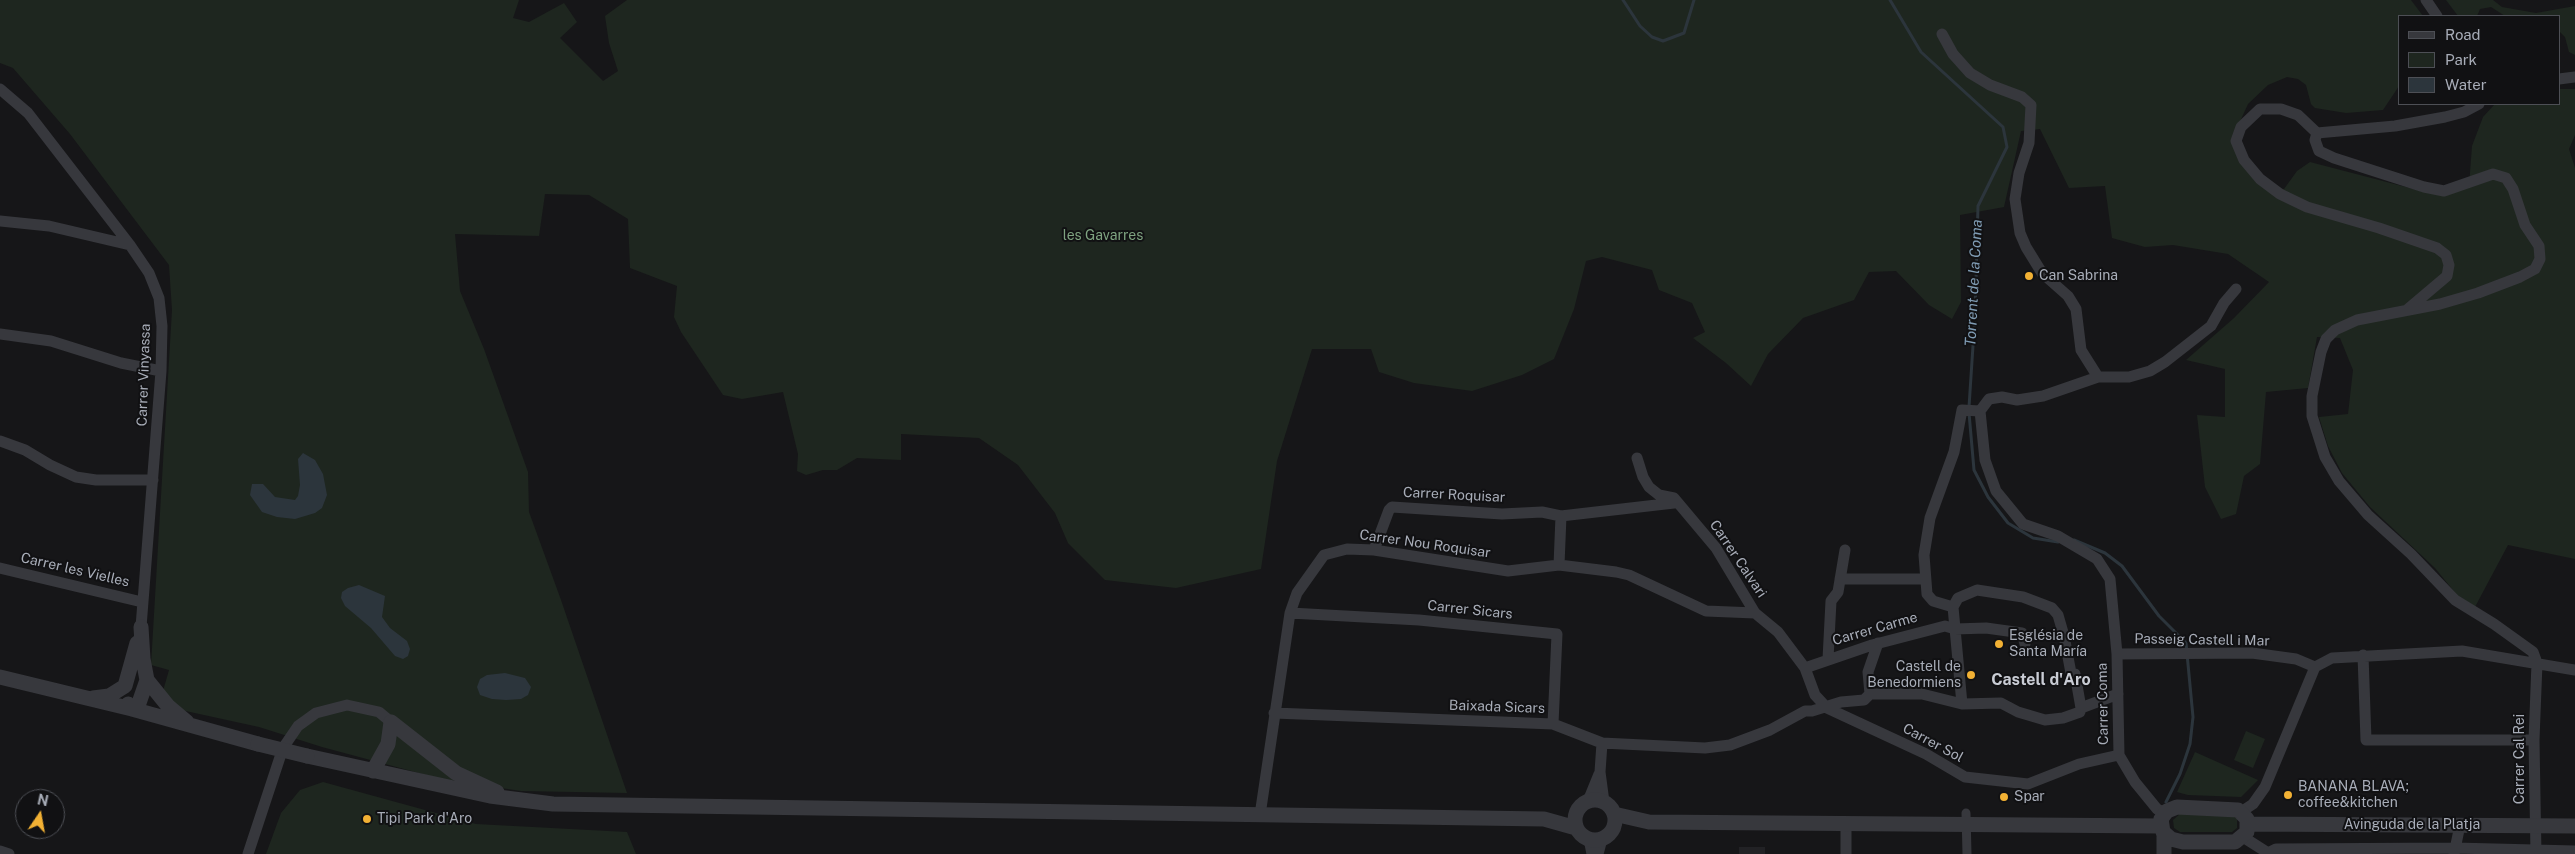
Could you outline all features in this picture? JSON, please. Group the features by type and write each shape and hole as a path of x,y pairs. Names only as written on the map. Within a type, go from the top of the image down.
{"street":[{"path":"2426,0 2435,15"},
{"path":"1942,34 1952,54 1970,73 1990,84 2022,96 2031,105 2029,143 2019,173 2015,199 2020,233 2042,273 2068,296 2076,310 2081,350 2099,377"},
{"path":"2560,79 2575,77"},
{"name":"Carrer Vinyassa","path":"0,89 28,113 130,245 150,273 158,298 162,326 161,371 141,627"},
{"path":"2316,133 2395,126 2445,117 2464,112 2476,105"},
{"path":"2316,133 2298,115 2281,109 2260,109 2241,126 2236,141 2244,160 2260,179 2280,194 2307,207 2438,248 2446,256 2450,265 2447,276 2408,309"},
{"path":"2316,133 2315,140 2319,151 2334,158 2424,187 2444,191 2493,174 2506,178 2513,189 2525,225 2539,246 2540,259 2535,270 2478,293 2440,304 2357,320 2335,330 2326,339 2321,352 2312,396 2312,416 2318,438 2325,457 2340,482 2368,515 2411,554 2455,600 2494,624 2533,652 2537,663"},
{"path":"0,221 49,226 130,245"},
{"path":"1953,607 1933,601 1927,594 1924,554 1930,518 1954,452 1962,410 1978,411 1989,399 2002,397 2017,400 2043,396 2099,377 2129,378 2150,371 2165,362 2211,326 2224,303 2236,289"},
{"path":"0,334 51,341 121,363 161,371"},
{"name":"Carrer Coma","path":"1978,411 1985,460 1996,491 2023,524 2058,536 2096,559 2110,579 2117,654 2119,755"},
{"path":"0,441 25,450 50,465 76,477 96,480 153,480"},
{"name":"Carrer Calvari","path":"1637,458 1648,487 1659,495 1674,498 1716,548 1755,613 1778,632 1805,668 1815,695"},
{"name":"Carrer Roquisar","path":"1374,550 1389,510 1392,507 1493,514 1542,512 1560,516 1624,510 1663,503 1679,504"},
{"path":"1559,565 1560,516"},
{"name":"Carrer Nou Roquisar","path":"1260,815 1290,613 1297,593 1324,555 1346,549 1374,550 1508,571 1559,565 1629,575 1706,611 1755,613"},
{"path":"1828,659 1831,601 1838,592 1845,550"},
{"name":"Carrer les Vielles","path":"0,568 142,602"},
{"path":"1840,579 1925,579"},
{"path":"1962,706 1953,607 1958,598 1977,590 2023,597 2052,608 2058,615 2071,673 2075,674 2081,708"},
{"name":"Carrer Sicars","path":"1290,613 1419,620 1557,634 1553,724"},
{"name":"Carrer Carme","path":"1805,668 1878,643 1945,626 1954,629 1986,628 2022,633 2025,644"},
{"path":"141,627 143,659 148,680 168,706 192,726"},
{"path":"132,709 125,701 125,686 141,627"},
{"path":"1870,694 1868,672 1878,643"},
{"path":"2119,755 2141,789 2157,809 2171,839 2183,842 2235,842 2253,804 2265,787 2315,667 2332,658 2462,651 2575,670"},
{"name":"Passeig Castell i Mar","path":"2117,654 2274,655 2296,659 2315,667"},
{"path":"2363,655 2366,740 2534,740"},
{"name":"Carrer Cal Rei","path":"2536,852 2534,740 2537,663"},
{"path":"0,677 132,709 308,756 472,793 522,801 620,806 1544,819 1576,811 1588,801 1600,772"},
{"path":"132,709 139,703 148,680"},
{"path":"89,699 109,696 125,686"},
{"name":"Baixada Sicars","path":"1274,713 1553,724 1602,744 1705,748 1730,745 1770,730 1804,711 1827,708 1841,702 1864,700 1870,694 1922,694 1962,706 2001,703 2018,712 2044,720 2063,718 2080,712 2081,708 2118,694"},
{"path":"1804,711 1815,695"},
{"name":"Carrer Sol","path":"1815,695 1827,708 1965,774 2028,784 2079,764 2119,755"},
{"path":"248,854 283,748 298,726 316,714 348,705 379,712 456,773 522,801"},
{"path":"373,771 388,744 391,722"},
{"path":"1598,854 1599,840 1609,808 1600,772 1602,744"},
{"path":"1588,801 1649,822 1846,824 1966,818 2163,824"},
{"path":"2164,854 2163,824 2177,807 2234,808 2268,854 2276,849 2575,851"},
{"path":"1576,811 1574,819 1576,828 1581,835 1599,840 1649,822"},
{"path":"1966,818 1967,854"},
{"path":"1544,819 1576,828"},
{"path":"1846,824 1846,854"},
{"name":"Avinguda de la Platja","path":"2244,824 2575,826"},
{"path":"2455,851 2460,825"},
{"path":"2172,854 2183,842"},
{"path":"0,851 9,854"}],"shaded area":[{"path":"1739,847 1765,847 1765,854 1739,854"}],"green space":[{"name":"les Gavarres","path":"0,0 519,0 513,18 529,22 564,3 577,22 560,38 603,81 618,71 609,43 605,16 627,0 2411,0 2422,15 2398,15 2398,88 2383,110 2346,113 2315,108 2311,104 2306,85 2298,79 2287,77 2268,85 2248,104 2232,139 2266,188 2284,189 2297,171 2310,162 2425,192 2469,186 2472,146 2483,117 2494,105 2560,105 2560,89 2575,89 2575,135 2569,149 2575,168 2575,559 2508,545 2475,607 2457,595 2435,568 2370,507 2342,473 2328,446 2319,417 2348,414 2353,370 2340,338 2317,337 2308,388 2266,392 2260,464 2244,476 2236,514 2221,519 2205,487 2197,415 2225,417 2225,369 2186,360 2234,318 2269,282 2228,254 2173,245 2145,247 2112,238 2105,186 2069,188 2040,129 2021,131 2004,207 1960,215 1961,302 1952,319 1929,305 1896,271 1869,272 1854,300 1803,318 1768,354 1751,386 1726,363 1693,338 1705,332 1692,303 1659,290 1652,270 1602,257 1586,261 1574,309 1554,359 1522,375 1472,391 1414,383 1379,372 1371,349 1312,349 1277,461 1261,569 1176,588 1105,580 1068,543 1055,513 1018,465 979,438 901,434 901,460 857,458 837,470 823,470 806,475 797,471 798,454 783,392 742,399 723,395 681,332 674,317 677,286 630,268 628,219 589,195 545,194 539,236 455,234 460,291 484,349 528,472 529,512 627,793 521,791 441,779 322,747 259,727 181,710 163,691 169,670 151,665 172,310 169,265 70,134 13,68 0,63"},
{"path":"2446,0 2493,0 2502,7 2536,13 2575,6 2575,55 2569,52 2565,37 2560,32 2560,15 2503,15 2491,7 2480,9 2477,15 2457,15"},
{"path":"2246,731 2265,739 2253,768 2234,760"},
{"path":"2195,752 2258,780 2241,797 2188,795 2177,792"},
{"name":"Tipi Park d'Aro","path":"323,782 476,824 627,832 636,854 266,854 281,813 300,790"},
{"path":"2182,812 2230,813 2237,819 2237,828 2232,832 2180,832 2174,828 2173,820"}],"water":[{"path":"303,453 315,460 323,474 327,495 322,508 315,513 295,519 277,517 262,512 250,495 252,484 263,484 275,497 295,500 298,496 300,485 298,459"},
{"path":"359,585 385,596 382,617 390,628 407,641 410,649 408,656 403,659 395,656 371,628 345,606 341,598 342,592"},
{"path":"505,673 525,678 531,687 528,695 521,699 506,700 492,699 480,695 477,687 480,679 487,675"}],"waterway":[{"name":"Torrent de la Coma","path":"1623,0 1640,26 1652,37 1663,41 1684,33 1694,0"},
{"name":"Torrent de la Coma","path":"1890,0 1921,52 2003,127 2007,147 1978,206 1975,315 1969,407"},
{"name":"Torrent de la Coma","path":"1969,413 1974,470 1988,497 2008,523 2033,538 2058,542"},
{"name":"Torrent de la Coma","path":"2074,540 2105,553 2122,566 2159,616 2186,643 2193,717 2190,744 2180,774 2166,802"}],"place":[{"name":"Can Sabrina","path":"2029,276"},
{"name":"Església de Santa María","path":"1999,644"},
{"name":"Castell de Benedormiens","path":"1971,675"},
{"name":"BANANA BLAVA; coffee&kitchen","path":"2288,795"},
{"name":"Spar","path":"2004,797"},
{"name":"Tipi Park d'Aro","path":"367,819"}],"district":[{"name":"Castell d'Aro","path":"2041,680"}]}
